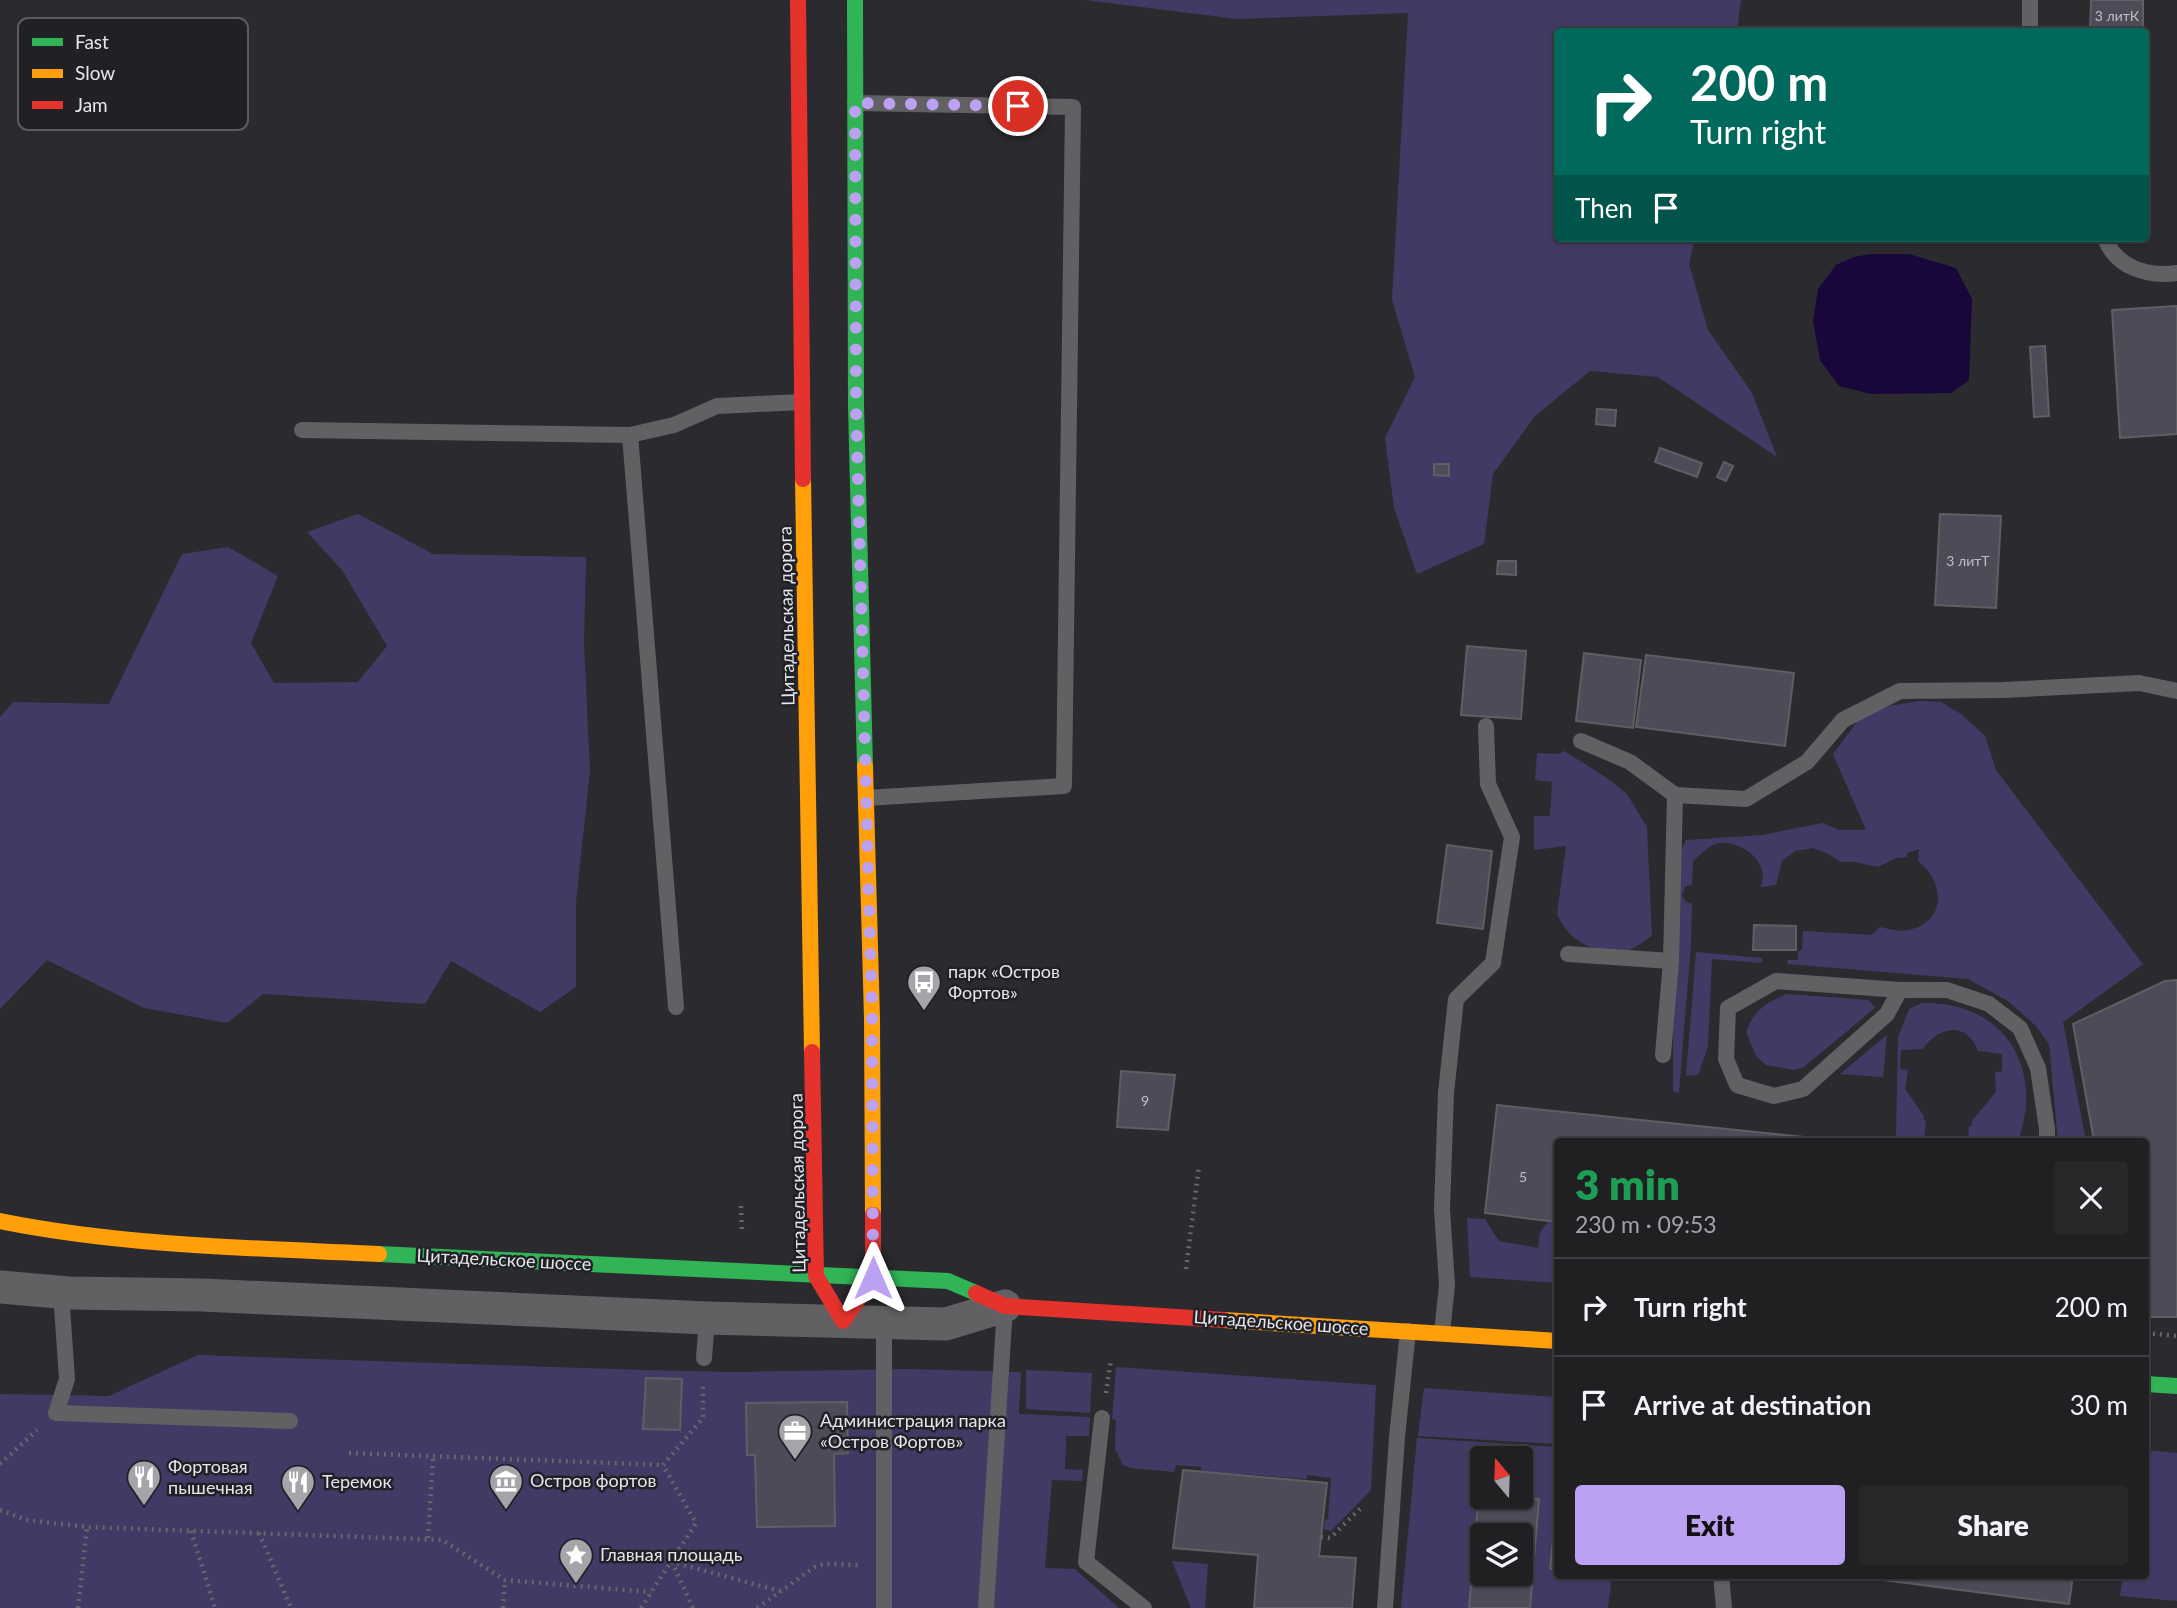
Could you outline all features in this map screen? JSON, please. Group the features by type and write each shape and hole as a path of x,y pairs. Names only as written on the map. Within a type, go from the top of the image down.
{"street":[{"name":"Цитадельская дорога","path":"798,0 816,1276 844,1321"},
{"path":"844,1321 873,1278 872,1018 856,406 855,0"},
{"name":"Цитадельское шоссе","path":"0,1221 35,1228 194,1245 948,1281 1005,1306 1554,1341"},
{"name":"Цитадельское шоссе","path":"0,1287 61,1292 215,1296 706,1318 946,1324 1005,1306"},
{"path":"2149,1384 2177,1386"}],"lane":[{"path":"2030,0 2030,28"},
{"path":"855,103 1073,107 1064,786 866,798"},
{"path":"2108,242 2125,266 2158,276 2177,273"},
{"path":"302,430 630,435 674,425 717,406 802,402"},
{"path":"630,435 676,1007"},
{"path":"1581,741 1630,762 1675,795 1746,799 1807,762 1843,720 1900,691 2003,690 2139,683 2177,691"},
{"path":"1442,1333 1447,1285 1442,1209 1446,1093 1456,999 1493,963 1512,837 1488,784 1486,726"},
{"path":"1663,1055 1671,961 1675,795"},
{"path":"1568,954 1671,961"},
{"path":"1900,990 1887,1013 1804,1089 1774,1096 1737,1085 1726,1059 1728,1008 1776,981 1900,990 1947,990 1989,1004 2020,1028 2038,1068 2047,1138"},
{"path":"61,1292 67,1379 56,1413 290,1421"},
{"path":"986,1608 1005,1306"},
{"path":"704,1358 706,1318"},
{"path":"884,1322 884,1608"},
{"path":"1385,1608 1408,1331"},
{"path":"1102,1419 1086,1562 1143,1608"},
{"path":"1721,1579 1724,1608"}],"path":[{"path":"1186,1269 1199,1166"},
{"path":"2149,1333 2177,1336"},
{"path":"663,1465 703,1418 704,1358"},
{"path":"0,1464 56,1413"},
{"path":"349,1453 663,1465"},
{"path":"428,1538 433,1458"},
{"path":"640,1608 696,1523 663,1465"},
{"path":"1321,1537 1330,1538 1394,1477"},
{"path":"0,1510 27,1520 87,1527 442,1539 505,1580 652,1592"},
{"path":"78,1608 87,1527"},
{"path":"191,1531 215,1608"},
{"path":"259,1533 290,1608"},
{"path":"672,1562 780,1591"},
{"path":"672,1562 693,1608"},
{"path":"757,1608 806,1571 824,1564 884,1566"},
{"path":"503,1608 505,1580"}],"shaded area":[{"path":"1085,0 1741,0 1737,28 1554,28 1554,242 1694,242 1689,264 1708,330 1752,393 1777,457 1658,377 1590,371 1535,416 1493,474 1484,544 1417,574 1394,508 1385,438 1415,377 1392,300 1408,13 1238,19"},
{"path":"1909,254 1956,268 1972,299 1969,380 1951,393 1871,394 1839,386 1820,360 1813,321 1818,289 1836,265 1853,257"},
{"path":"358,514 433,554 586,557 584,644 590,771 576,902 576,987 540,1012 451,961 425,1004 263,994 227,1023 144,1008 47,960 0,1009 0,717 13,702 109,704 182,554 228,547 278,576 251,643 274,683 358,682 387,646 342,570 307,532"},
{"path":"1919,701 1941,702 1961,714 1985,736 1996,770 2143,964 2063,1022 2085,1138 2058,1138 2049,1044 2036,1026 2008,1001 1968,979 1787,964 1788,960 1798,960 1803,931 1872,935 1880,927 1909,930 1930,918 1936,910 1937,890 1933,879 1918,861 1919,849 1907,853 1907,857 1896,858 1878,867 1841,862 1813,848 1795,851 1782,861 1776,885 1760,887 1763,878 1758,861 1734,844 1715,844 1693,861 1692,884 1685,887 1682,896 1686,902 1692,904 1691,943 1679,1093 1673,1091 1674,866 1686,840 1762,835 1822,823 1839,830 1866,830 1833,754 1862,715 1889,706"},
{"path":"1564,751 1627,794 1647,827 1652,936 1627,951 1617,953 1598,949 1583,944 1571,935 1557,914 1566,846 1534,850 1534,816 1550,816 1552,782 1535,780 1537,753 1558,754"},
{"path":"1696,952 1762,958 1762,963 1712,959 1708,1046 1698,1075 1686,1076"},
{"path":"1787,994 1869,1000 1875,1008 1804,1067 1794,1070 1766,1065 1756,1056 1746,1032 1762,1008"},
{"path":"1922,1003 1950,1005 1975,1013 1995,1026 2010,1043 2021,1064 2026,1088 2025,1113 2019,1138 1968,1138 1972,1121 1996,1092 1995,1073 2002,1071 2002,1054 1978,1051 1967,1035 1952,1030 1937,1035 1923,1049 1901,1050 1900,1069 1908,1070 1905,1089 1926,1121 1924,1138 1896,1138 1898,1038 1909,1009"},
{"path":"1887,1035 1883,1077 1840,1074"},
{"path":"1467,1218 1485,1219 1499,1241 1538,1248 1540,1232 1548,1222 1554,1223 1554,1283 1470,1277"},
{"name":"Остров фортов","path":"198,1355 731,1372 907,1369 1021,1372 1019,1414 1090,1417 1089,1436 1066,1436 1065,1469 1083,1470 1082,1481 1052,1480 1045,1568 1075,1569 1119,1608 0,1608 0,1394 109,1396"},
{"path":"1116,1367 1376,1385 1371,1490 1331,1531 1324,1529 1325,1520 1328,1519 1331,1478 1307,1475 1307,1479 1201,1471 1201,1467 1176,1465 1174,1472 1123,1465 1115,1449 1116,1420 1112,1419"},
{"path":"1026,1370 1092,1373 1090,1413 1026,1409"},
{"path":"1424,1388 1554,1397 1554,1444 1418,1436"},
{"path":"1417,1438 1554,1447 1554,1579 1612,1579 1608,1608 1530,1608 1539,1500 1533,1499 1533,1446 1470,1446 1470,1509 1478,1509 1477,1523 1470,1523 1469,1608 1401,1608"},
{"path":"2149,1450 2177,1453 2177,1601 2120,1596 2122,1579 2149,1579"},
{"path":"1172,1561 1208,1564 1205,1608 1191,1608"}],"building":[{"path":"2091,0 2143,0 2143,28 2090,28"},
{"path":"2177,306 2177,434 2120,438 2112,310"},
{"path":"2045,346 2049,416 2034,417 2030,347"},
{"path":"1597,409 1616,410 1615,426 1596,424"},
{"path":"1660,448 1702,463 1697,477 1655,462"},
{"path":"1724,462 1733,466 1726,481 1717,477"},
{"path":"1434,464 1449,464 1449,476 1434,475"},
{"path":"1940,514 2001,516 1996,608 1935,605"},
{"path":"1498,561 1516,561 1516,575 1497,574"},
{"path":"1467,646 1526,651 1521,719 1461,715"},
{"path":"1584,653 1641,660 1633,728 1576,721"},
{"path":"1646,655 1794,673 1785,746 1636,727"},
{"path":"1447,845 1492,851 1483,929 1437,923"},
{"path":"1754,925 1796,926 1796,950 1753,950"},
{"path":"2177,980 2177,1317 2149,1317 2149,1138 2093,1138 2073,1024 2165,981"},
{"path":"1121,1071 1175,1075 1168,1130 1117,1127"},
{"path":"1497,1105 1813,1138 1554,1138 1554,1222 1485,1213"},
{"path":"646,1378 682,1379 680,1430 643,1429"},
{"name":"Администрация парка «Остров Фортов»","path":"847,1402 848,1453 834,1454 835,1526 757,1527 755,1455 747,1455 746,1403"},
{"path":"1183,1470 1327,1483 1319,1556 1356,1558 1352,1608 1254,1608 1258,1555 1173,1548"},
{"path":"1533,1499 1539,1499 1533,1572 1533,1523 1476,1523 1478,1509 1533,1509"},
{"path":"1554,1530 1554,1570 1550,1569"},
{"path":"1875,1579 2072,1579 2069,1604"},
{"path":"1471,1586 1532,1586 1530,1608 1469,1608"}],"traffic: fast":[{"path":"855,0 856,406 865,766"},
{"path":"379,1254 948,1281 976,1293"},
{"path":"2149,1384 2177,1386"}],"traffic: slow":[{"path":"803,479 812,1052"},
{"path":"865,766 872,1018 873,1215"},
{"path":"0,1221 141,1241 379,1254"},
{"path":"1224,1320 1554,1341"}],"traffic: jam":[{"path":"798,0 803,479"},
{"path":"812,1052 816,1276 843,1321 873,1278 873,1215"},
{"path":"976,1293 1005,1306 1224,1320"}],"place":[{"name":"парк «Остров Фортов»","path":"924,1012"},
{"name":"Администрация парка «Остров Фортов»","path":"795,1461"},
{"name":"Фортовая пышечная","path":"144,1507"},
{"name":"Остров фортов","path":"506,1511"},
{"name":"Теремок","path":"298,1512"},
{"name":"Главная площадь","path":"576,1585"}],"route":[{"path":"873,1278 872,1018 856,406 855,103 1018,106"}]}
